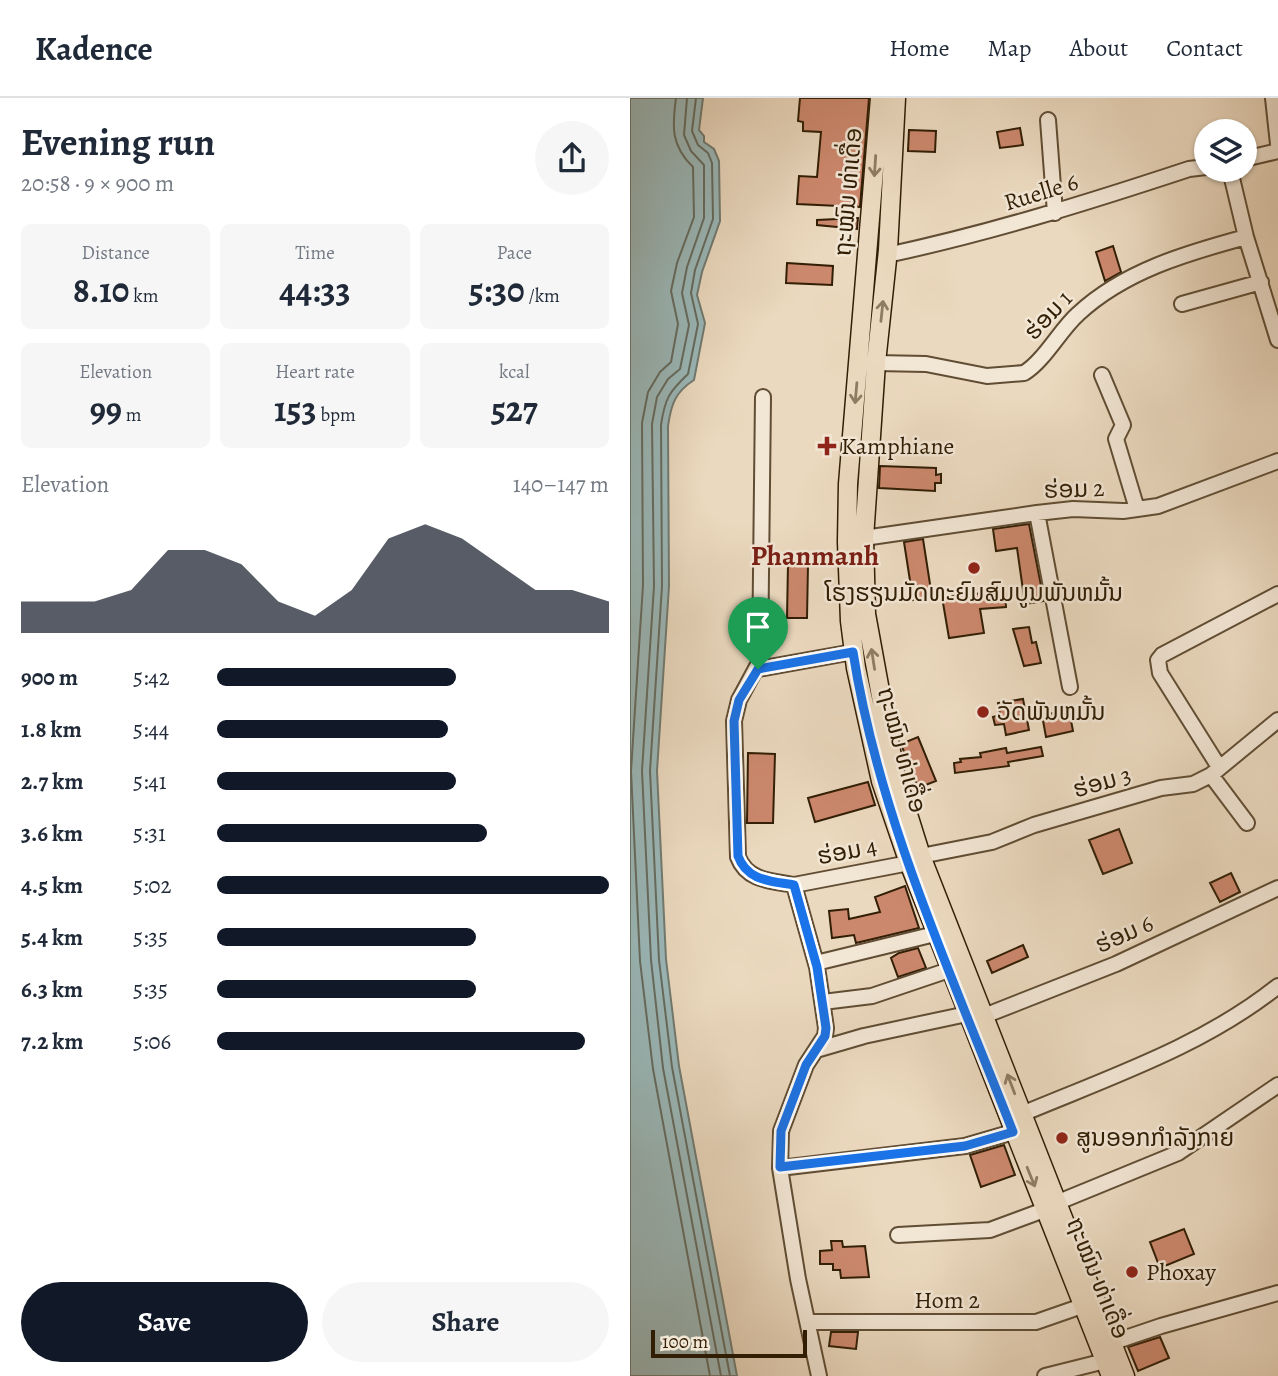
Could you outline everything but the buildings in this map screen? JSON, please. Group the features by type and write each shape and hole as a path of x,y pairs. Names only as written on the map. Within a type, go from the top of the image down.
{"main road":[{"name":"ຖະໝົນ ທ່າເດື່ອ","path":"880,98 848,484 847,542 853,652 881,781 915,859 976,1015 1022,1114 1082,1306 1107,1357 1125,1376"},
{"name":"ຖະໝົນ ທ່າເດື່ອ","path":"896,98 888,253 876,363 864,538 866,614 879,698 915,859 935,934 949,970 976,1015 1013,1132 1050,1206 1107,1357"},
{"path":"868,249 888,253"}],"street":[{"path":"1273,98 1278,144"},
{"path":"1048,120 1055,213"},
{"path":"1257,156 1278,151"},
{"name":"Ruelle 6","path":"888,253 955,240 1055,213 1194,168"},
{"path":"1233,182 1246,237 1278,340"},
{"name":"ຮ່ອມ 1","path":"876,363 926,364 987,376 1024,373 1076,315 1101,294 1156,267 1200,250 1246,237"},
{"path":"1182,304 1261,282"},
{"path":"1102,375 1123,425 1116,439 1138,509"},
{"path":"763,397 760,661 739,700 734,721 738,856 741,866 754,876 794,885 816,963 823,1002 826,1028 806,1065 781,1131 780,1167 793,1254 810,1322 819,1376"},
{"name":"ຮ່ອມ 2","path":"864,538 1037,513 1158,506 1278,461"},
{"path":"1037,513 1070,687"},
{"path":"1247,823 1160,673 1158,660 1162,655 1278,594"},
{"path":"758,669 853,652"},
{"name":"ຮ່ອມ 3","path":"915,859 992,842 1034,825 1161,788 1193,784 1215,771 1278,720"},
{"name":"ຮ່ອມ 4","path":"794,885 915,859"},
{"name":"ຮ່ອມ 6","path":"816,1050 864,1036 976,1015 1116,964 1278,888"},
{"path":"816,963 935,934"},
{"path":"823,1002 872,996 949,970"},
{"path":"1022,1114 1185,1045 1230,1022 1278,986"},
{"path":"898,1235 982,1232 1050,1206 1178,1153 1278,1086"},
{"path":"780,1167 965,1146 1013,1132"},
{"path":"1045,1376 1107,1357 1278,1293"},
{"name":"Hom 2","path":"810,1322 1036,1322 1082,1306"}],"water":[{"path":"630,98 703,98 699,130 704,136 704,142 714,149 719,161 720,221 697,295 705,323 694,380 682,389 675,400 668,426 669,586 657,771 666,959 679,1066 737,1376 630,1376"}],"place":[{"name":"Kamphiane","path":"827,446"},
{"name":"ໂຮງຮຽນມັດທະຍົມສົມບູນພັນຫມັ້ນ","path":"974,568"},
{"name":"ວັດພັນຫມັ້ນ","path":"983,712"},
{"name":"ສູນອອກກຳລັງກາຍ","path":"1062,1138"},
{"name":"Phoxay","path":"1132,1272"}],"district":[{"name":"Phanmanh","path":"815,555"}],"route":[{"path":"853,652 881,781 935,934 1013,1132 965,1146 780,1167 781,1131 806,1065 825,1036 826,1028 817,967 794,885 754,876 741,866 738,856 734,721 739,700 758,669 853,652"}]}
